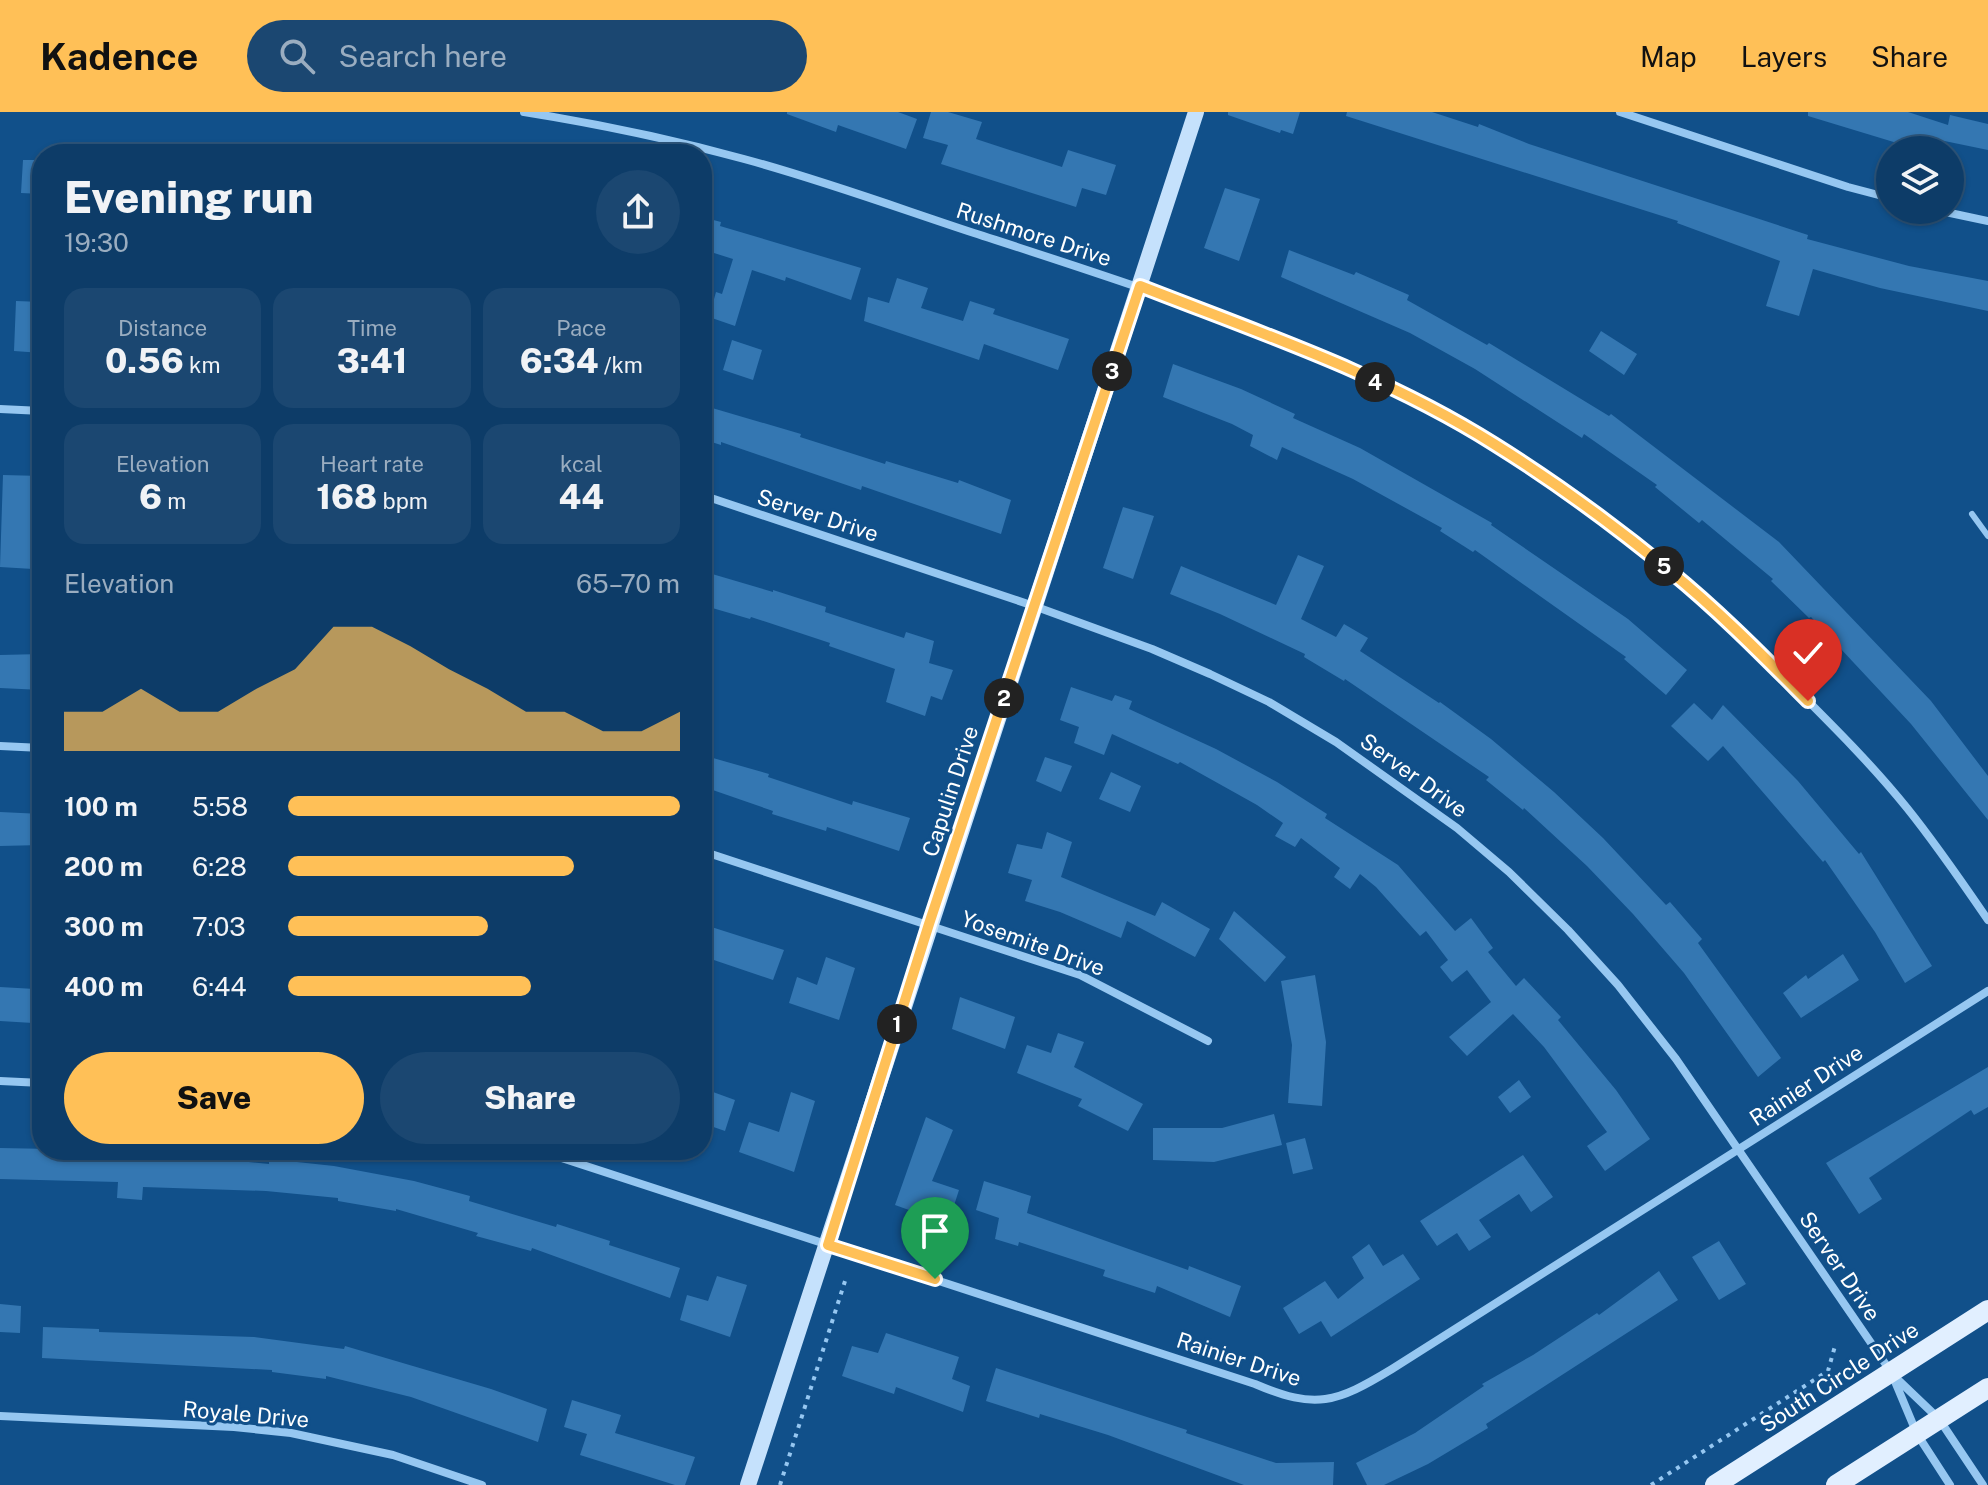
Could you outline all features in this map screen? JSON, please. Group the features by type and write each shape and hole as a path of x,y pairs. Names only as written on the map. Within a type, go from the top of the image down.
{"main road":[{"name":"South Circle Drive","path":"1715,1485 1988,1310"},
{"path":"1836,1485 1988,1388"}],"street":[{"name":"Rushmore Drive","path":"524,112 644,133 687,144"},
{"name":"Capulin Drive","path":"748,1485 1196,112"},
{"path":"1620,112 1876,194"},
{"name":"Rushmore Drive","path":"712,150 1140,286 1307,351 1411,398 1493,443 1581,503 1672,573 1742,636 1858,752 1907,808 1988,920"},
{"path":"1964,216 1988,221"},
{"path":"0,409 32,411"},
{"name":"Server Drive","path":"712,498 1034,606 1152,649 1269,702 1336,742 1457,828 1509,872 1618,985 1676,1059 1891,1372"},
{"path":"0,746 32,748"},
{"name":"Yosemite Drive","path":"712,854 1080,975 1208,1041"},
{"name":"Rainier Drive","path":"568,1160 1255,1384 1289,1398 1324,1400 1357,1390 1988,991"},
{"path":"0,1081 32,1083"},
{"path":"1891,1372 1939,1419 1983,1485"},
{"path":"1891,1372 1917,1434 1950,1485"},
{"name":"Royale Drive","path":"0,1416 234,1427 291,1433 393,1455 482,1485"}],"lane":[{"path":"1972,514 1988,536"}],"path":[{"path":"780,1485 846,1278"},
{"path":"1651,1485 1828,1371 1835,1346"}],"building":[{"path":"787,112 898,112 917,119 906,149 838,125 836,132"},
{"path":"931,112 948,112 982,122 976,139 1062,167 1068,150 1116,165 1106,195 1082,188 1076,207 941,164 948,145 923,138"},
{"path":"1228,112 1300,112 1293,134 1281,130 1280,133 1228,115"},
{"path":"1347,112 1432,112 1478,127 1479,124 1529,144 1808,235 1807,239 1909,266 1988,281 1988,311 1880,288 1813,269 1799,316 1766,306 1780,261 1678,221 1346,116"},
{"path":"1808,112 1908,112 1948,125 1950,115 1988,124 1988,150 1964,145 1964,136 1876,137 1808,116"},
{"path":"23,160 32,160 32,194 21,193"},
{"path":"1225,188 1260,199 1239,261 1204,248"},
{"path":"712,220 721,222 720,226 861,268 851,300 786,277 785,281 752,270 735,326 712,318 716,292 722,294 733,259 714,253 712,261"},
{"path":"1289,250 1354,275 1356,272 1409,295 1407,300 1487,345 1489,343 1609,416 1611,414 1779,542 1931,701 1988,776 1988,820 1911,724 1811,617 1771,581 1773,579 1702,520 1699,523 1655,487 1657,485 1584,434 1582,438 1475,369 1410,333 1281,277"},
{"path":"897,278 928,288 921,308 963,321 970,301 995,309 993,314 1069,339 1058,370 984,344 979,360 864,321 868,297 889,303"},
{"path":"16,301 32,302 32,352 14,351"},
{"path":"1601,331 1637,354 1624,375 1589,351"},
{"path":"732,340 762,350 753,380 723,370"},
{"path":"1173,364 1241,389 1295,414 1293,418 1360,448 1492,523 1628,619 1687,670 1666,695 1624,659 1626,657 1475,550 1473,552 1440,531 1442,528 1353,479 1282,447 1277,460 1250,446 1253,435 1163,397"},
{"path":"712,408 801,434 800,437 885,464 886,461 958,483 959,480 1011,500 1001,534 862,486 861,490 721,442 721,445 712,442"},
{"path":"3,475 32,476 32,569 0,567"},
{"path":"1123,507 1154,516 1133,579 1103,568"},
{"path":"1298,555 1324,566 1301,619 1336,637 1344,624 1368,638 1360,651 1491,739 1554,792 1603,838 1666,905 1670,902 1702,939 1698,943 1781,1058 1758,1077 1684,973 1633,914 1524,808 1486,780 1489,777 1345,679 1304,657 1305,654 1170,594 1181,566 1276,605"},
{"path":"712,574 826,607 825,612 904,638 906,632 934,641 929,663 953,670 942,700 931,696 925,716 886,702 895,669 829,646 830,643 712,608"},
{"path":"32,654 32,690 0,688 0,655"},
{"path":"1071,687 1112,701 1115,695 1132,701 1129,709 1216,749 1277,782 1327,814 1325,818 1398,865 1455,931 1471,918 1493,948 1488,952 1516,986 1524,978 1561,1017 1558,1020 1616,1090 1650,1139 1605,1171 1587,1146 1607,1132 1544,1047 1513,1014 1467,1056 1449,1037 1491,1002 1467,970 1452,982 1440,967 1448,960 1426,931 1420,936 1376,887 1360,874 1350,889 1334,877 1340,868 1301,838 1295,847 1275,836 1283,823 1180,762 1178,764 1112,734 1104,755 1074,743 1079,727 1060,720"},
{"path":"1694,703 1712,720 1723,705 1798,781 1859,854 1861,852 1932,966 1905,983 1875,932 1825,860 1823,862 1723,746 1708,761 1671,726"},
{"path":"1045,757 1072,766 1061,792 1036,781"},
{"path":"713,758 769,774 768,777 852,805 853,801 910,818 899,851 827,827 826,831 772,814 773,811 712,790"},
{"path":"1111,772 1141,786 1130,812 1099,799"},
{"path":"0,812 32,814 32,845 0,846"},
{"path":"1047,832 1072,842 1061,877 1155,916 1162,902 1210,929 1195,957 1127,921 1121,938 1025,901 1032,880 1008,873 1017,844 1042,849"},
{"path":"1234,911 1286,957 1265,982 1219,939"},
{"path":"712,927 784,950 773,980 712,959"},
{"path":"1843,954 1859,980 1801,1018 1783,993 1806,975 1808,979"},
{"path":"826,957 855,968 839,1020 789,1003 797,977 817,985"},
{"path":"1315,975 1326,1042 1322,1106 1288,1103 1292,1045 1281,981"},
{"path":"0,987 32,989 32,1023 0,1021"},
{"path":"960,997 1015,1017 1005,1049 952,1029"},
{"path":"1058,1033 1084,1042 1074,1067 1143,1104 1128,1131 1078,1106 1082,1099 1017,1073 1027,1045 1051,1053"},
{"path":"1988,1067 1988,1107 1974,1115 1971,1110 1869,1178 1882,1199 1859,1214 1826,1163"},
{"path":"1519,1080 1531,1097 1510,1113 1498,1097"},
{"path":"712,1092 735,1100 725,1131 712,1126"},
{"path":"791,1092 815,1101 794,1172 739,1152 749,1122 779,1132"},
{"path":"1274,1114 1282,1145 1214,1162 1153,1160 1153,1128 1222,1128"},
{"path":"926,1117 953,1130 932,1181 959,1190 948,1224 895,1205"},
{"path":"1305,1138 1313,1169 1293,1174 1286,1143"},
{"path":"0,1148 32,1149 32,1160 230,1160 269,1164 269,1160 278,1160 334,1166 414,1181 470,1196 469,1201 556,1227 557,1224 680,1268 670,1298 532,1248 531,1251 476,1236 478,1233 396,1209 338,1201 338,1198 266,1191 143,1187 142,1200 117,1198 118,1182 0,1179"},
{"path":"1523,1155 1553,1197 1531,1212 1519,1194 1479,1220 1491,1237 1469,1251 1457,1233 1437,1246 1420,1221"},
{"path":"984,1181 1031,1196 1027,1213 1241,1286 1230,1317 1157,1286 1155,1293 1103,1276 1105,1270 1019,1242 1018,1246 995,1239 999,1218 976,1210"},
{"path":"1719,1241 1746,1284 1719,1300 1692,1257"},
{"path":"1369,1244 1383,1266 1403,1254 1420,1279 1331,1337 1321,1321 1299,1334 1283,1308 1325,1281 1338,1299 1364,1278 1352,1257"},
{"path":"1659,1271 1678,1300 1486,1424 1488,1428 1428,1464 1384,1485 1367,1485 1356,1463 1415,1433 1484,1386 1482,1384 1597,1313 1599,1315"},
{"path":"717,1276 747,1285 730,1337 680,1320 687,1295 708,1301"},
{"path":"0,1304 21,1306 20,1333 0,1332"},
{"path":"43,1327 254,1337 344,1349 345,1346 491,1389 547,1409 538,1442 411,1397 326,1376 326,1379 272,1370 42,1358"},
{"path":"886,1333 959,1357 952,1379 970,1386 963,1412 896,1387 894,1394 842,1376 852,1346 878,1353"},
{"path":"996,1368 1187,1430 1186,1433 1276,1463 1334,1462 1333,1485 1244,1485 1108,1435 986,1401"},
{"path":"572,1400 621,1415 615,1433 695,1457 685,1485 675,1485 580,1455 587,1434 564,1427"}],"route":[{"path":"935,1279 828,1245 929,924 1140,286 1307,351 1411,398 1493,443 1581,503 1672,573 1808,701"}]}
